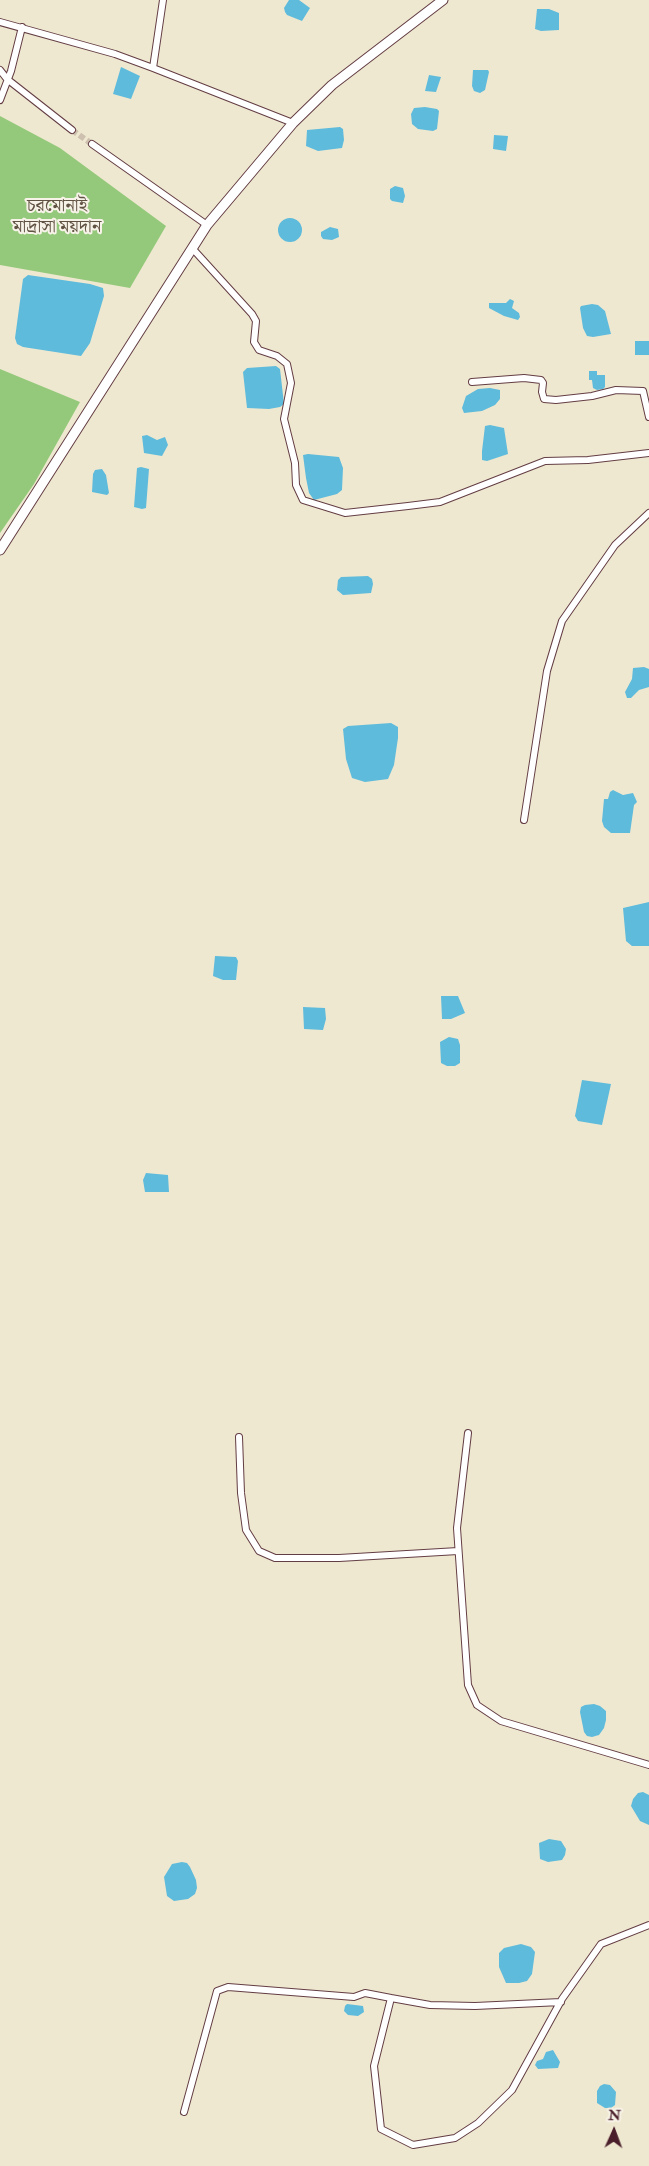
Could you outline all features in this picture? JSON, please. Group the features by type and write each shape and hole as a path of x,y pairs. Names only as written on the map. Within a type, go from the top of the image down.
{"main road":[{"path":"0,550 207,225 293,123 332,85 443,0"}],"street":[{"path":"153,68 163,0"},
{"path":"0,22 115,54 293,123"},
{"path":"0,100 11,71 22,27"},
{"path":"0,70 7,79 72,130"},
{"path":"92,144 207,225"},
{"path":"192,248 252,314 256,321 254,342 259,350 277,356 287,364 291,383 284,419 295,463 296,485 303,500 345,512 440,502 545,461 588,460 649,453"},
{"path":"472,382 524,378 541,380 543,383 542,392 544,399 592,396 616,390 643,390 649,417"},
{"path":"524,820 547,671 562,621 615,545 649,513"},
{"path":"468,1433 457,1528 468,1685 477,1705 501,1721 649,1765"},
{"path":"239,1437 241,1493 246,1530 259,1551 275,1558 338,1558 458,1551"},
{"path":"390,1998 374,2066 382,2128 413,2145 455,2138 478,2123 512,2090 561,2002 601,1944 649,1925"},
{"path":"184,2112 217,1991 228,1987 354,1997 364,1993 430,2005 474,2006 561,2002"}],"green space":[{"name":"চরমোনাই মাদ্রাসা ময়দান","path":"0,116 60,148 166,226 130,288 0,265"},
{"path":"0,369 80,402 34,484 0,533"}],"water":[{"path":"289,0 299,0 310,8 302,21 287,15 285,12 284,8"},
{"path":"537,9 549,9 559,13 559,30 541,31 535,29"},
{"path":"121,67 140,76 131,99 113,94"},
{"path":"473,70 488,70 489,72 485,90 480,93 474,91 472,86"},
{"path":"429,75 441,77 436,92 425,91"},
{"path":"425,107 439,111 437,129 433,131 418,129 412,124 411,114 414,108"},
{"path":"340,127 343,129 344,140 342,148 318,151 306,146 307,130"},
{"path":"494,135 508,136 506,151 493,149"},
{"path":"395,186 403,188 405,196 403,203 390,199 390,189"},
{"path":"290,218 299,221 302,230 299,239 290,242 281,239 278,230 281,221"},
{"path":"330,227 338,229 339,237 332,240 323,239 321,232"},
{"path":"28,275 90,284 103,288 104,296 90,343 81,356 23,347 17,344 15,338 23,279"},
{"path":"510,299 514,301 512,308 519,313 520,317 518,320 504,316 489,308 489,303 506,303"},
{"path":"598,305 605,311 611,334 587,336 583,328 580,308 581,306"},
{"path":"635,341 649,341 649,355 635,355"},
{"path":"276,366 280,369 284,404 280,407 269,409 247,408 243,372 247,368"},
{"path":"589,371 597,371 597,375 605,375 605,387 603,389 597,390 593,388 592,380 589,380"},
{"path":"490,388 500,390 500,399 495,405 482,411 464,413 462,408 466,396 478,389"},
{"path":"490,425 504,428 508,454 487,461 482,460 482,451 485,426"},
{"path":"147,435 157,440 165,437 168,445 162,456 144,453 142,436"},
{"path":"303,455 339,457 343,468 342,490 337,494 314,500 309,493"},
{"path":"137,468 149,469 146,508 142,509 134,507"},
{"path":"102,469 106,475 109,493 107,495 92,492 93,474 95,470"},
{"path":"368,576 372,579 373,584 371,593 343,595 337,590 338,580 341,577"},
{"path":"644,667 649,669 649,687 639,690 631,698 627,698 625,692 632,679 633,668"},
{"path":"391,723 398,727 398,738 394,765 388,779 365,782 352,778 346,759 343,729 348,726"},
{"path":"613,790 623,795 633,793 637,802 634,805 630,833 611,833 604,827 602,821 604,799 608,799 610,792"},
{"path":"649,902 649,946 632,946 626,941 623,908"},
{"path":"215,956 236,957 238,961 236,980 223,980 213,976"},
{"path":"441,996 458,996 465,1013 451,1019 442,1019"},
{"path":"303,1007 325,1008 326,1019 323,1030 304,1029"},
{"path":"449,1037 458,1039 460,1045 460,1063 455,1066 447,1066 441,1063 440,1042"},
{"path":"582,1080 611,1084 602,1125 578,1121 575,1116"},
{"path":"146,1173 168,1175 169,1192 145,1192 143,1180"},
{"path":"594,1704 606,1711 606,1720 604,1728 599,1735 592,1737 587,1736 584,1732 580,1712 581,1707"},
{"path":"643,1792 649,1795 649,1825 640,1821 631,1806 633,1799 638,1793"},
{"path":"549,1839 561,1841 566,1849 562,1860 548,1862 540,1859 539,1843"},
{"path":"187,1863 190,1867 196,1880 197,1888 195,1894 188,1899 174,1901 167,1896 164,1877 172,1864"},
{"path":"521,1944 531,1947 535,1952 532,1974 527,1981 506,1983 499,1967 499,1953 504,1948"},
{"path":"347,2004 363,2006 364,2012 358,2016 348,2015 344,2011"},
{"path":"553,2050 560,2062 558,2068 538,2069 535,2065 537,2061 543,2059 546,2052"},
{"path":"604,2084 610,2085 616,2092 615,2105 611,2108 605,2108 597,2103 597,2091"}],"tunnel":[{"path":"72,130 92,144"}]}
